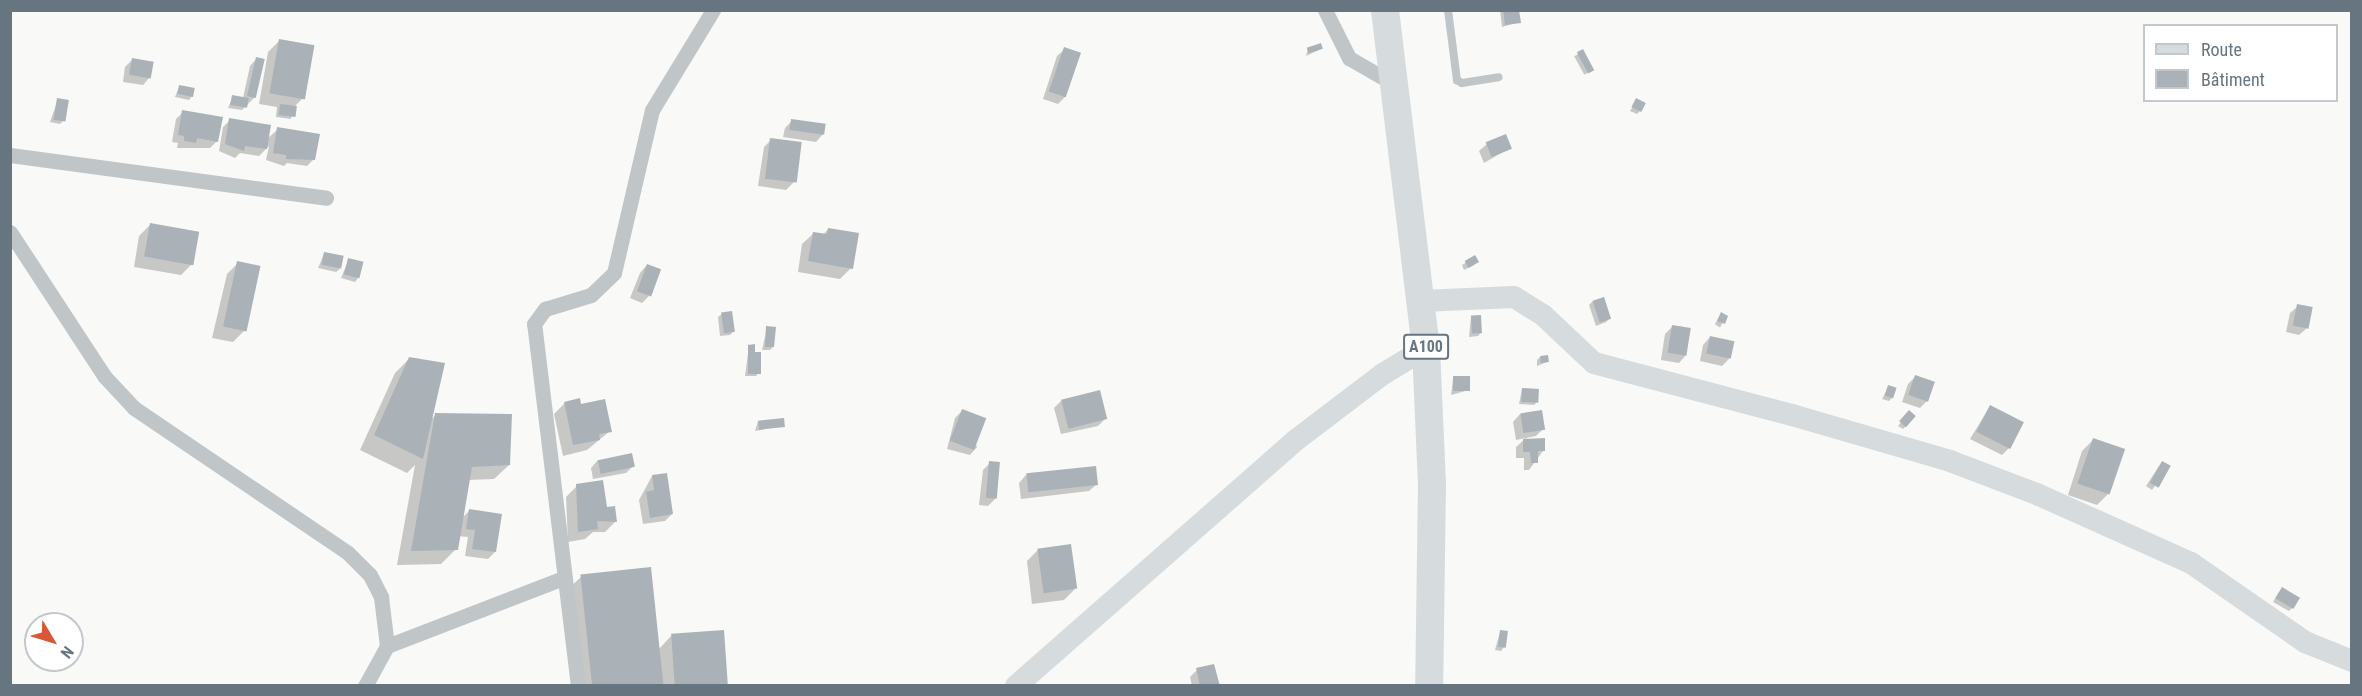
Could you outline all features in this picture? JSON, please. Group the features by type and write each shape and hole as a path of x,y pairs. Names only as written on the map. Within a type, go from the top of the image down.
{"highway":[{"name":"A100","path":"1385,10 1426,348 1432,483 1429,686"}],"street":[{"path":"578,686 563,578 534,324 545,309 591,295 614,273 652,110 713,10"},
{"path":"1325,10 1349,58 1396,86"},
{"path":"10,155 326,198"},
{"path":"10,232 105,377 134,408 348,553 370,575 381,597 387,646 365,686"},
{"path":"1422,301 1514,297 1543,315 1594,363 1792,415 1950,461 2039,495 2191,563 2305,642 2352,661"},
{"path":"1016,686 1296,440 1383,374 1426,348"},
{"path":"387,646 563,578"}],"lane":[{"path":"1448,10 1457,80 1462,83 1500,77"}],"building":[{"path":"1503,10 1519,10 1521,23 1505,25"},
{"path":"279,39 314,45 305,99 269,93"},
{"path":"1321,43 1323,49 1309,53 1307,48"},
{"path":"1064,47 1081,53 1066,97 1049,91"},
{"path":"1583,49 1594,70 1588,73 1577,52"},
{"path":"256,57 265,59 256,98 247,96"},
{"path":"132,58 154,62 151,79 129,75"},
{"path":"179,85 195,88 193,97 177,94"},
{"path":"232,95 249,98 247,108 230,105"},
{"path":"57,98 69,100 65,122 54,120"},
{"path":"1636,98 1646,103 1641,112 1631,107"},
{"path":"280,104 297,106 296,117 279,115"},
{"path":"182,110 223,117 218,142 197,138 196,143 184,141 184,136 178,135"},
{"path":"229,118 271,125 267,149 245,146 244,151 225,144"},
{"path":"791,119 826,124 824,135 789,130"},
{"path":"277,127 320,134 315,160 286,159 286,155 273,153"},
{"path":"1506,134 1512,149 1492,157 1486,142"},
{"path":"770,138 802,142 797,183 765,179"},
{"path":"150,223 199,232 193,265 144,256"},
{"path":"828,228 859,233 853,269 808,261 813,232 827,234"},
{"path":"324,252 344,256 341,269 322,265"},
{"path":"1475,255 1479,262 1469,268 1465,261"},
{"path":"348,258 364,262 359,278 344,274"},
{"path":"237,261 260,266 247,332 223,327"},
{"path":"647,264 661,269 651,296 637,291"},
{"path":"1604,297 1611,319 1600,323 1593,301"},
{"path":"2297,304 2313,307 2309,329 2293,326"},
{"path":"732,311 735,332 724,333 721,313"},
{"path":"1721,312 1728,316 1725,324 1717,321"},
{"path":"1481,315 1482,333 1472,333 1471,316"},
{"path":"1672,325 1691,328 1686,356 1668,353"},
{"path":"766,326 776,327 774,347 765,347"},
{"path":"1710,336 1734,341 1731,359 1706,354"},
{"path":"755,344 755,352 761,352 761,374 748,374 748,345"},
{"path":"1548,355 1549,362 1541,363 1540,356"},
{"path":"409,357 445,363 423,459 374,435"},
{"path":"1915,375 1935,382 1928,402 1908,395"},
{"path":"1453,376 1470,376 1470,391 1453,391"},
{"path":"1888,385 1897,388 1893,398 1885,395"},
{"path":"1522,388 1539,389 1538,403 1521,402"},
{"path":"1100,390 1107,419 1068,429 1061,400"},
{"path":"580,398 581,404 605,399 612,432 599,434 600,440 573,445 564,402"},
{"path":"1990,405 2024,422 2010,449 1976,432"},
{"path":"962,409 986,418 974,450 950,441"},
{"path":"1542,410 1545,430 1523,433 1520,413"},
{"path":"1909,410 1916,416 1906,427 1899,421"},
{"path":"435,413 512,414 510,465 472,467 458,550 411,551"},
{"path":"784,418 785,427 759,430 758,421"},
{"path":"1545,438 1545,451 1538,451 1538,463 1531,463 1530,452 1523,452 1523,439"},
{"path":"2093,438 2125,449 2110,494 2077,483"},
{"path":"632,453 635,467 601,474 598,460"},
{"path":"989,461 1000,462 997,499 986,498"},
{"path":"2162,461 2171,466 2159,488 2150,483"},
{"path":"1096,466 1098,485 1028,492 1026,473"},
{"path":"667,473 673,514 650,518 646,492 654,490 652,475"},
{"path":"603,480 607,507 615,506 617,522 597,521 598,529 578,532 576,484"},
{"path":"469,509 502,514 496,552 472,549 475,530 466,529"},
{"path":"1071,544 1077,589 1044,593 1037,549"},
{"path":"651,567 664,686 592,686 580,574"},
{"path":"2282,587 2300,598 2293,609 2275,598"},
{"path":"724,630 728,686 675,686 671,634"},
{"path":"1500,630 1508,631 1506,648 1498,647"},
{"path":"1214,664 1220,686 1200,686 1196,668"}]}
